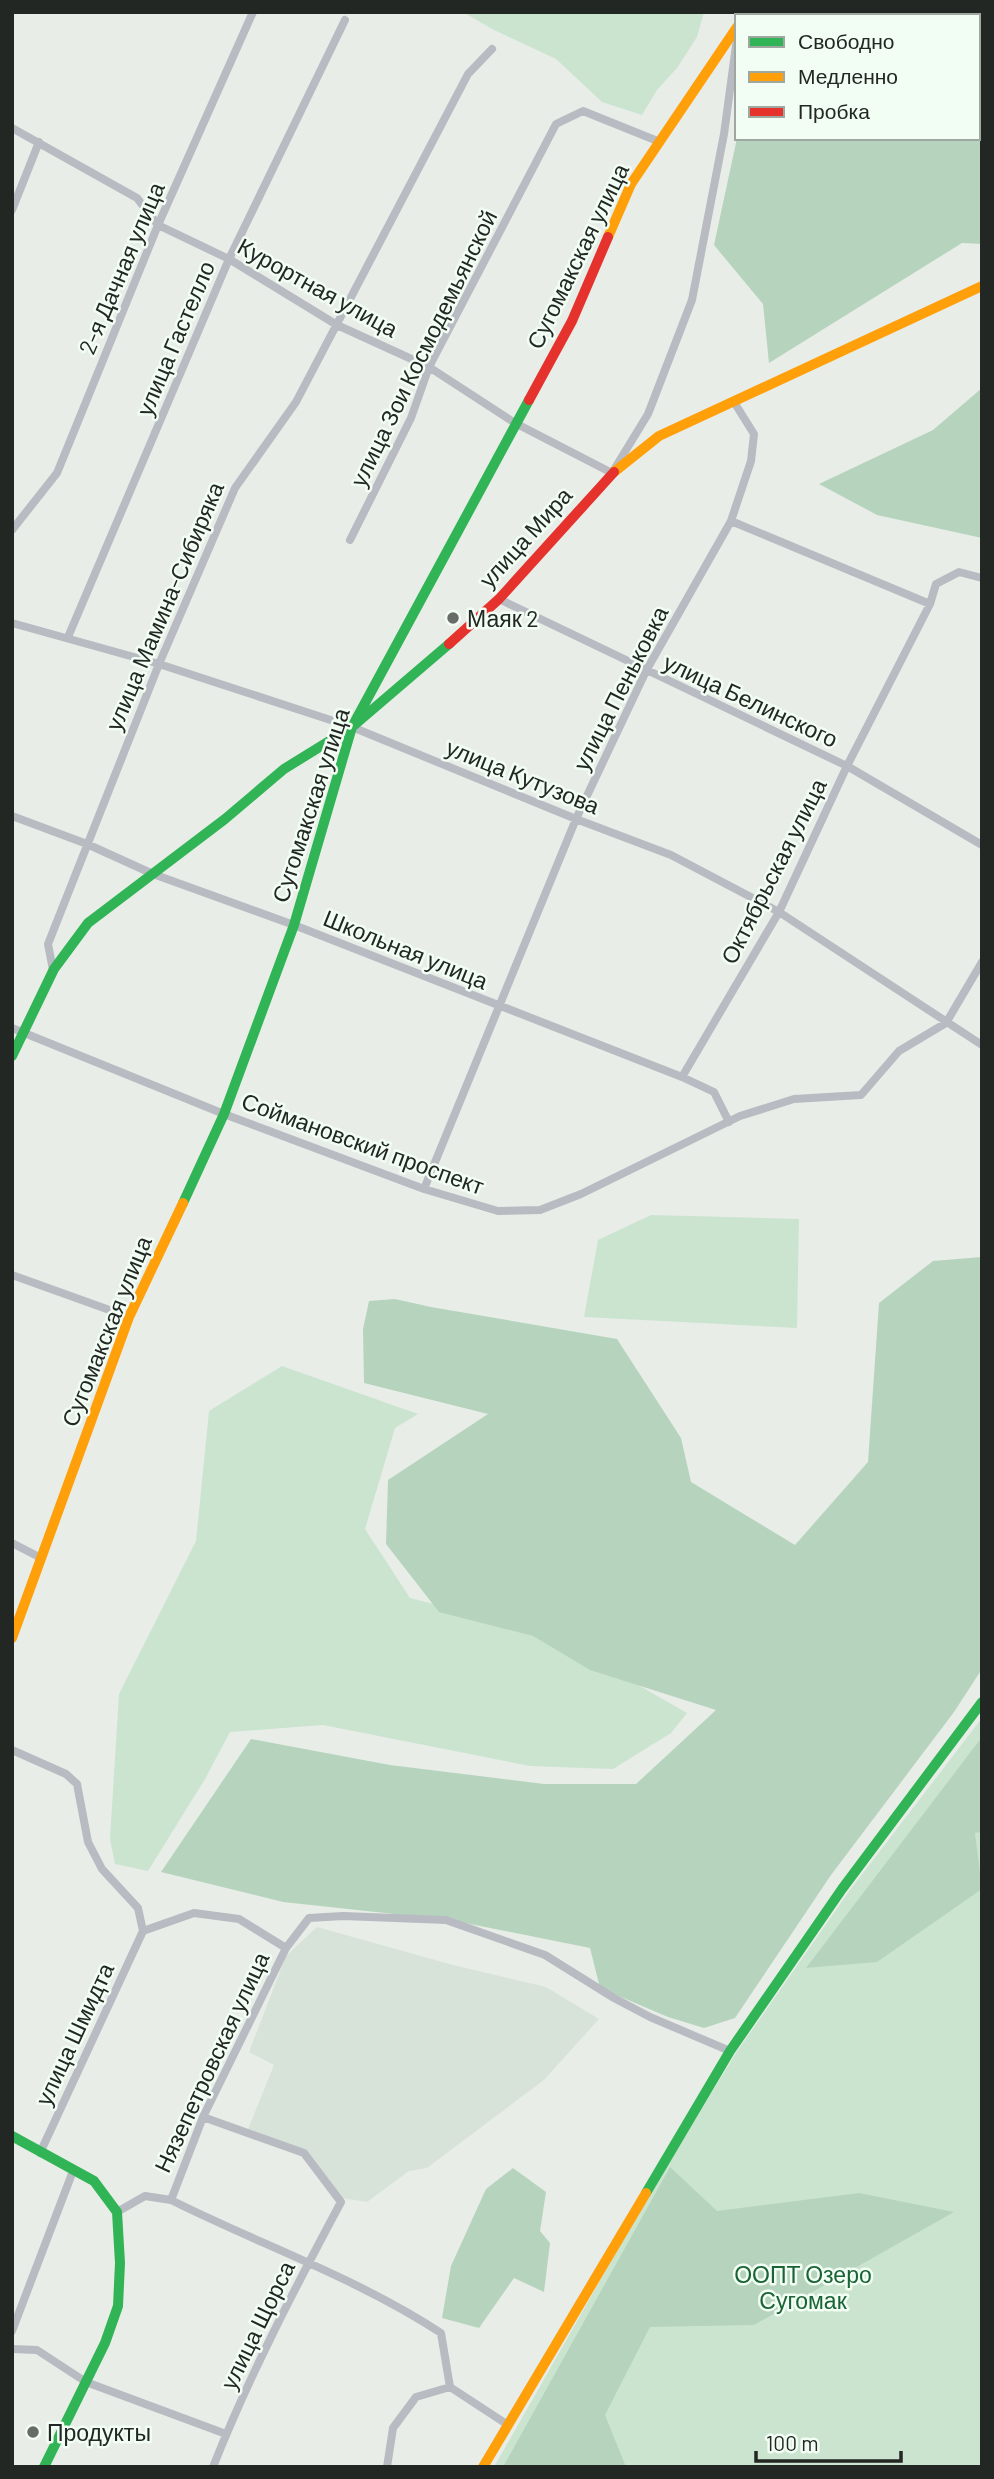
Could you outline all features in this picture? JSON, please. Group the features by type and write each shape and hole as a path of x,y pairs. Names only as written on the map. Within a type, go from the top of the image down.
{"main road":[{"name":"Сугомакская улица","path":"12,1638 129,1317 223,1114 294,925 352,727 572,321 631,184 735,30"},
{"name":"улица Мира","path":"53,972 72,939 88,923 284,769 352,727 499,599 612,472 659,436 982,286"},
{"path":"12,1056 17,1030 53,972"},
{"path":"483,2467 730,2051 842,1889 982,1702"},
{"path":"12,2136 94,2181 117,2212 120,2263 118,2306 105,2343 44,2467"}],"street":[{"name":"2-я Дачная улица","path":"12,530 57,473 158,225 253,12"},
{"name":"улица Гастелло","path":"68,637 229,259 345,20"},
{"name":"улица Мамина-Сибиряка","path":"53,972 48,944 159,664 236,488 296,402 468,74 492,49"},
{"path":"612,472 648,414 692,300 724,134 735,53"},
{"name":"улица Зои Космодемьянской","path":"350,540 411,418 429,367 556,124 583,111 660,142"},
{"name":"Курортная улица","path":"12,128 136,198 158,225 229,259 337,324 429,367 515,423 612,472"},
{"path":"12,209 39,142"},
{"name":"улица Пеньковка","path":"424,1189 576,820 646,671 731,521 751,461 754,434 734,402"},
{"path":"731,521 930,604 936,584 959,572 982,579"},
{"name":"улица Белинского","path":"499,599 846,766 982,845"},
{"name":"Октябрьская улица","path":"682,1077 779,912 846,766 930,604"},
{"name":"улица Кутузова","path":"12,623 159,664 352,727 576,820 671,855 779,912 982,1045"},
{"name":"Школьная улица","path":"12,816 87,844 153,874 294,925 682,1077 714,1092 729,1122"},
{"path":"946,1023 982,962"},
{"name":"Соймановский проспект","path":"17,1030 223,1114 424,1189 498,1211 540,1210 581,1194 729,1122 794,1099 861,1095 899,1051 946,1023"},
{"path":"12,1275 129,1317"},
{"path":"12,1544 41,1558"},
{"path":"12,1750 65,1774 77,1784 88,1842 102,1869 138,1908 144,1931 194,1913 239,1919 286,1948"},
{"name":"Нязепетровская улица","path":"117,2212 145,2196 171,2200 204,2117 286,1948 309,1918 344,1916 446,1920 545,1955 650,2017 730,2051"},
{"name":"улица Шмидта","path":"40,2153 144,1931"},
{"name":"улица Щорса","path":"204,2117 304,2153 341,2202 226,2434 213,2467"},
{"path":"12,2331 73,2171"},
{"path":"171,2200 401,2307 441,2333 450,2387 508,2425"},
{"path":"12,2349 37,2350 86,2382 226,2434"},
{"path":"387,2467 393,2428 416,2397 450,2387"}],"shaded area":[{"path":"317,1927 453,1965 546,1987 599,2019 544,2080 427,2168 409,2171 367,2202 342,2198 309,2153 248,2129 274,2065 249,2052 286,1956"}],"green space":[{"path":"463,12 704,12 697,37 677,68 657,90 642,115 602,102 556,59"},
{"path":"982,12 982,244 962,243 769,363 763,304 714,245 737,140 980,140 980,14 764,14"},
{"path":"982,388 982,538 877,515 819,484 933,430"},
{"path":"651,1215 799,1219 797,1328 584,1317 598,1240"},
{"path":"982,1257 982,1669 954,1712 831,1875 735,2018 704,2028 668,2017 600,1988 590,1948 450,1920 283,1902 161,1872 251,1739 390,1765 544,1784 636,1784 716,1710 590,1670 533,1636 439,1612 386,1544 388,1480 488,1414 364,1383 363,1329 369,1301 395,1299 617,1339 681,1438 691,1482 795,1545 868,1462 879,1303 933,1261"},
{"path":"282,1366 418,1414 395,1428 365,1529 410,1598 547,1633 687,1713 671,1733 613,1769 530,1766 323,1725 230,1732 205,1779 148,1871 115,1864 110,1839 119,1694 196,1541 209,1411"},
{"name":"ООПТ Озеро Сугомак","path":"982,1718 982,2467 494,2467 642,2207 736,2053 850,1890"},
{"path":"982,1737 982,1832 975,1833 982,1889 877,1962 806,1968"},
{"path":"670,2167 717,2211 859,2193 954,2212 754,2325 650,2327 605,2415 626,2467 503,2467"},
{"path":"513,2168 546,2192 540,2231 550,2243 544,2292 514,2278 479,2328 442,2318 451,2266 486,2189"}],"traffic: fast":[{"path":"183,1203 224,1114 294,925 352,727 529,400"},
{"path":"12,1056 54,969 88,923 225,819 284,769 352,727 449,644"},
{"path":"646,2193 730,2051 842,1889 982,1702"},
{"path":"12,2136 94,2181 117,2212 120,2263 118,2306 105,2343 44,2467"}],"traffic: slow":[{"path":"608,237 631,184 735,30"},
{"path":"614,472 659,436 982,286"},
{"path":"12,1638 129,1317 183,1203"},
{"path":"483,2467 646,2193"}],"traffic: jam":[{"path":"529,400 572,321 608,237"},
{"path":"449,644 499,599 614,472"}],"place":[{"name":"Маяк 2","path":"453,618"},
{"name":"Продукты","path":"33,2432"}]}
